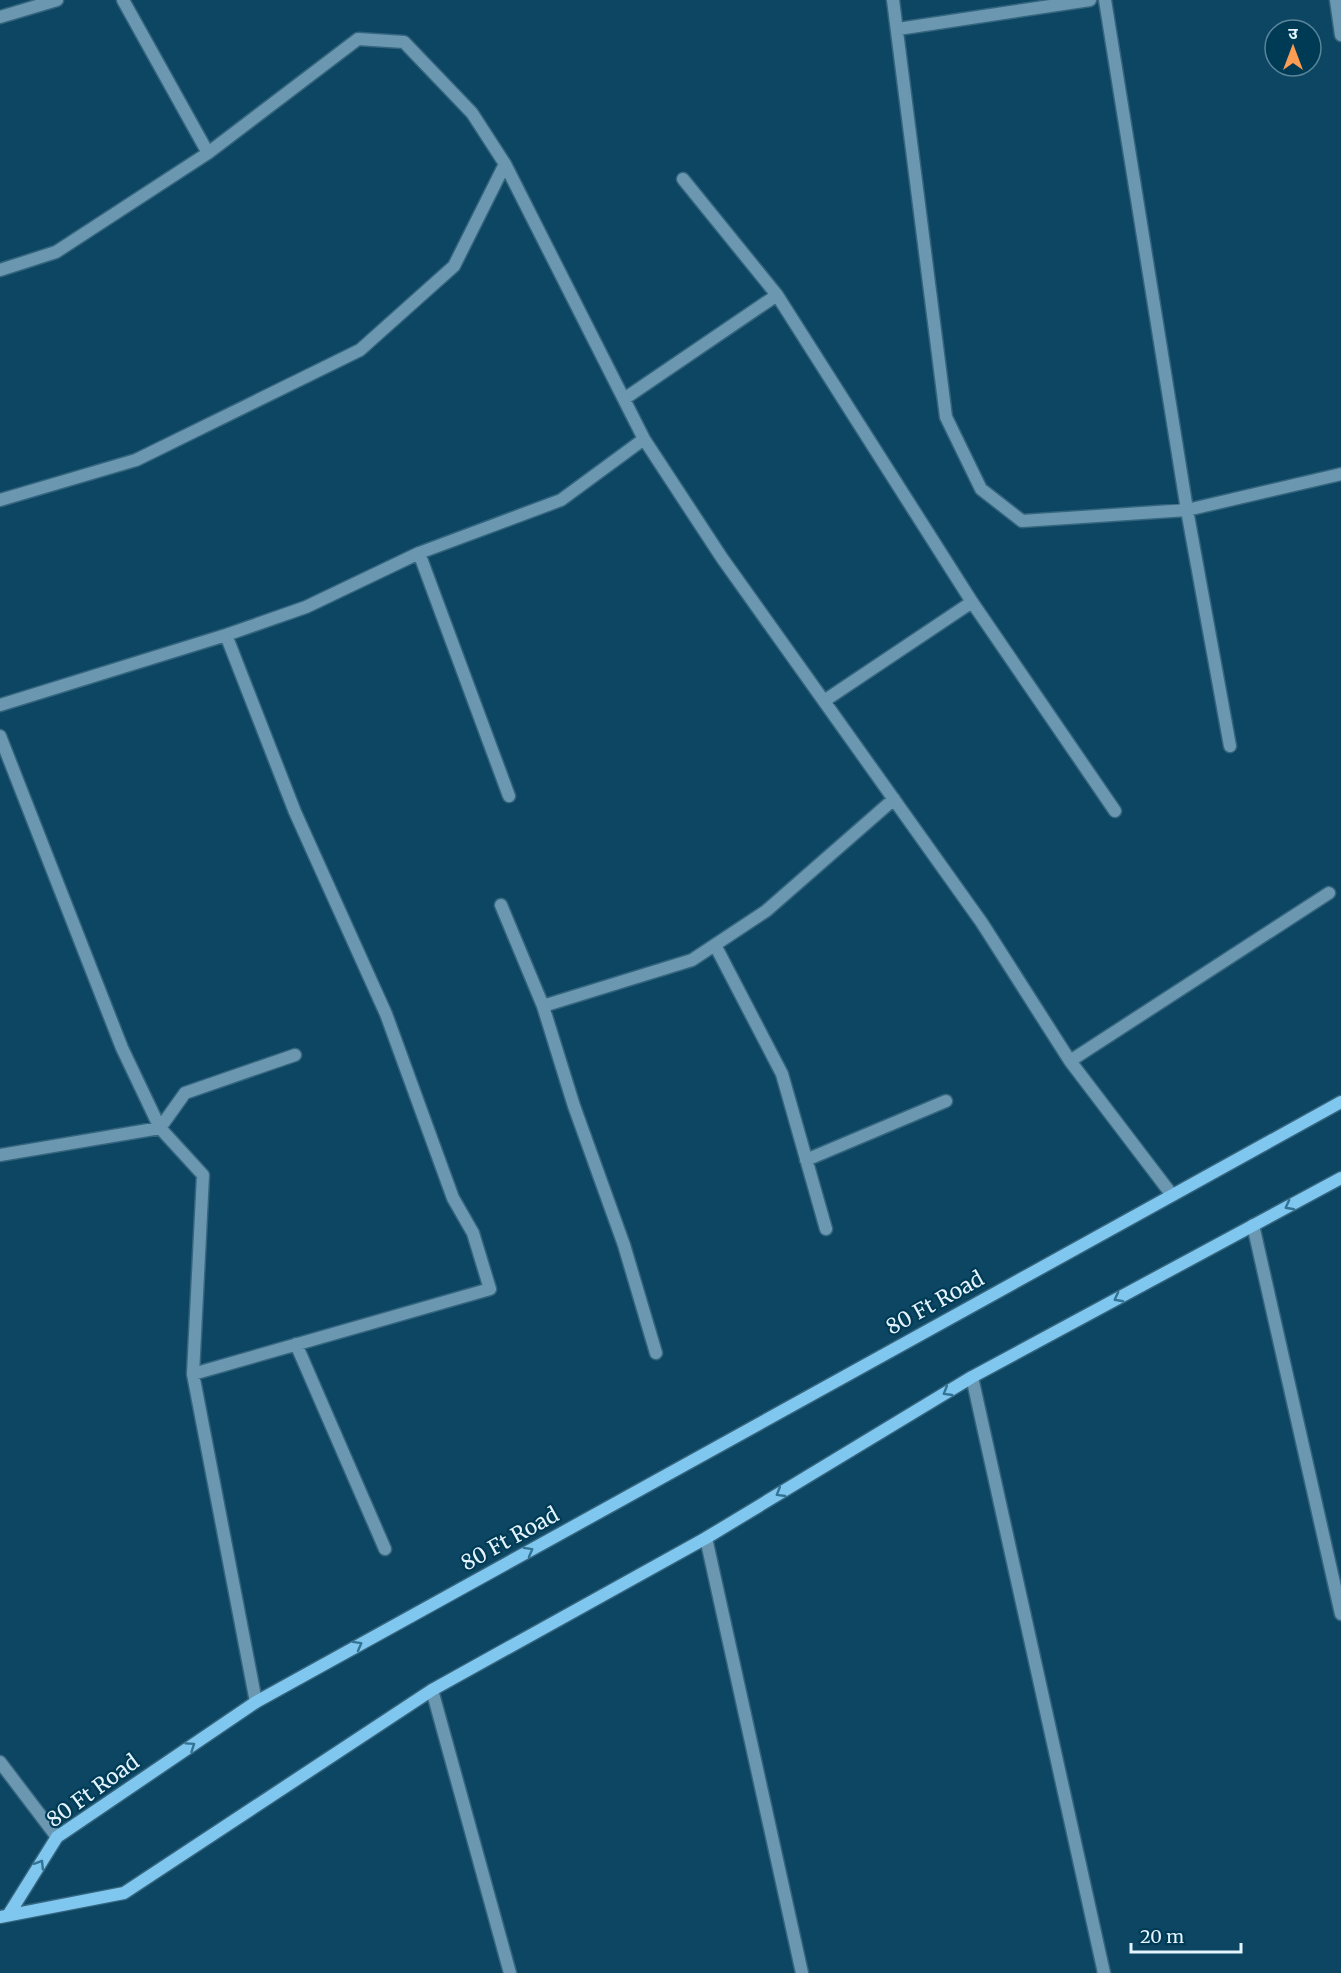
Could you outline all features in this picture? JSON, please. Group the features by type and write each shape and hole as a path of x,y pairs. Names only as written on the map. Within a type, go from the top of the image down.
{"main road":[{"name":"80 Ft Road","path":"4,1916 57,1837 256,1702 1341,1102"},
{"name":"80 Ft Road","path":"4,1916 124,1893 432,1690 706,1538 972,1377 1341,1178"}],"street":[{"path":"0,17 57,0"},
{"path":"123,0 208,153"},
{"path":"893,0 946,417 981,489 1022,521 1186,510 1341,474"},
{"path":"898,29 1090,0"},
{"path":"1105,0 1186,510 1230,746"},
{"path":"1336,0 1341,35"},
{"path":"0,270 56,252 208,153 358,39 404,42 472,113 505,164 644,440 722,558 982,923 1070,1061 1172,1195"},
{"path":"0,500 136,460 360,350 454,266 505,164"},
{"path":"683,179 777,296 972,602 1115,811"},
{"path":"624,399 777,296"},
{"path":"0,705 226,635 306,607 419,553 561,500 644,440"},
{"path":"419,553 509,796"},
{"path":"824,701 972,602"},
{"path":"194,1374 490,1289 473,1233 453,1198 386,1014 295,812 226,635"},
{"path":"0,736 118,1037 160,1128 203,1175 194,1374 256,1702"},
{"path":"543,1006 692,960 766,911 894,799"},
{"path":"1070,1061 1329,893"},
{"path":"501,905 543,1006 574,1106 624,1245 656,1353"},
{"path":"715,945 782,1074 826,1229"},
{"path":"0,1155 160,1128 185,1093 295,1055"},
{"path":"806,1160 946,1101"},
{"path":"1253,1225 1341,1614"},
{"path":"296,1344 385,1549"},
{"path":"972,1377 1104,1973"},
{"path":"706,1538 802,1973"},
{"path":"432,1690 510,1973"},
{"path":"0,1762 57,1837"}]}
